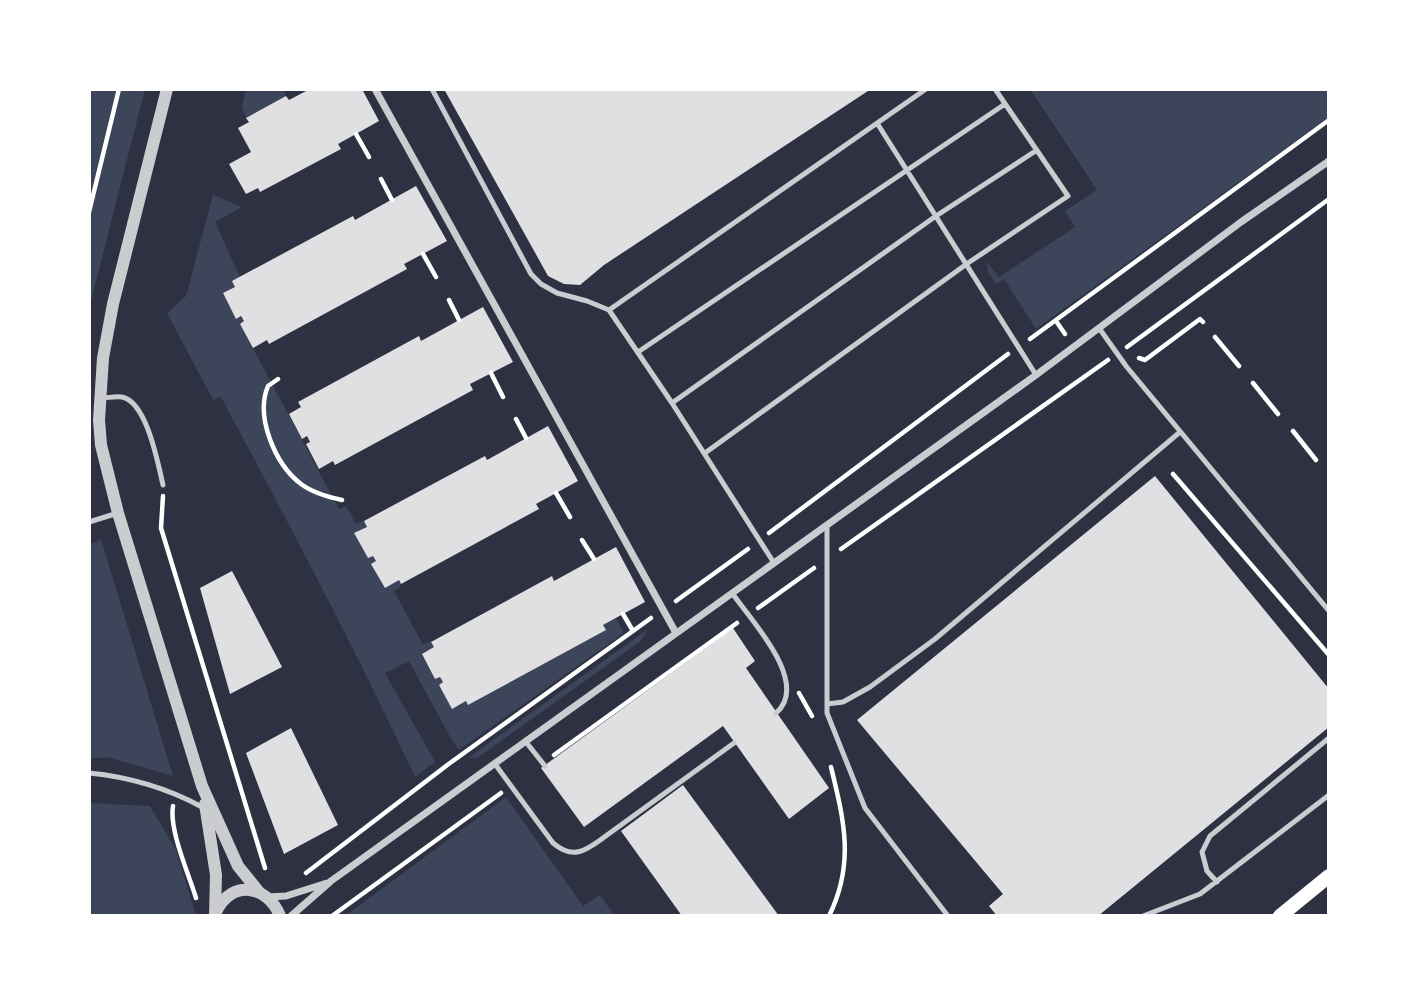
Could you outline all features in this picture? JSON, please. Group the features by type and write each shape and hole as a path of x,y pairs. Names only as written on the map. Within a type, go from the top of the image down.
{"main road":[{"path":"1280,916 1329,876"}],"street":[{"path":"167,89 113,304 103,358 101,445 118,513 202,786 238,866 276,905 280,916"},
{"path":"376,89 676,634"},
{"path":"291,916 331,881 1036,375 1241,222 1329,161"},
{"path":"202,786 216,875 215,916"},
{"path":"215,916 227,897 248,890 286,896 331,881"}],"lane":[{"path":"432,89 531,274 541,284 557,293 609,310 673,403 774,563"},
{"path":"609,310 926,89"},
{"path":"705,453 968,263 1068,196 995,89"},
{"path":"638,352 1005,103"},
{"path":"877,123 968,263 1036,375"},
{"path":"673,403 936,216 1037,150"},
{"path":"1099,328 1126,366 1329,611"},
{"path":"100,398 124,397 136,405 150,433 163,485"},
{"path":"827,704 843,702 870,687 935,639 1180,432"},
{"path":"89,523 118,513"},
{"path":"827,525 827,713 865,808 948,916"},
{"path":"732,593 785,670 788,695 782,708 776,713"},
{"path":"1217,882 1208,871 1202,852 1210,836 1329,738"},
{"path":"526,742 544,764"},
{"path":"495,764 553,843 562,851 584,851 734,743"},
{"path":"89,773 113,775 148,784 175,793 205,809"},
{"path":"1143,916 1200,894 1329,795"}],"path":[{"path":"89,212 119,89"},
{"path":"1037,334 1329,120"},
{"path":"356,134 369,157"},
{"path":"381,179 392,200"},
{"path":"1203,322 1200,319 1145,360 1139,358 1128,345 1329,199"},
{"path":"423,254 436,277"},
{"path":"449,300 460,320"},
{"path":"1056,321 1063,332"},
{"path":"1215,337 1239,366"},
{"path":"772,530 1010,352"},
{"path":"544,764 826,559 1104,363"},
{"path":"1086,364 1092,372"},
{"path":"491,373 503,397"},
{"path":"278,379 268,386 263,410 270,437 281,461 304,487 316,493 342,499"},
{"path":"1253,383 1279,414"},
{"path":"516,419 526,438"},
{"path":"1293,431 1315,460"},
{"path":"1173,474 1329,655"},
{"path":"163,485 162,528 267,872"},
{"path":"556,493 570,517"},
{"path":"582,540 594,559"},
{"path":"298,879 450,763 747,550"},
{"path":"623,614 634,631"},
{"path":"788,683 798,692 813,719"},
{"path":"829,916 842,883 846,852 844,827 830,762"},
{"path":"332,916 511,785"},
{"path":"174,834 198,905"}],"shaded area":[{"path":"89,89 145,89 89,309"},
{"path":"246,89 283,89 286,96 246,118 242,107"},
{"path":"1030,89 1329,89 1329,117 1036,329 1004,279 996,284 986,263 999,277 1075,227 1065,211 1097,190"},
{"path":"213,195 242,207 215,222 240,277 235,287 223,294 236,318 240,317 244,321 240,324 339,509 346,506 356,524 363,521 367,527 354,534 368,558 373,556 376,561 372,564 384,587 399,580 401,587 394,591 423,645 431,641 434,647 422,655 435,679 440,677 443,682 439,685 452,709 466,701 468,704 605,630 603,625 616,618 624,633 459,750 409,661 385,673 435,762 415,777 345,633 221,397 213,400 167,313 186,296"},
{"path":"101,539 173,776 107,757 89,759 89,545"},
{"path":"648,629 641,641 477,758 468,758"},
{"path":"506,797 583,906 600,895 615,916 345,916"},
{"path":"89,803 150,806 176,850 196,916 89,916"}],"building":[{"path":"310,89 362,89 379,121 338,144 341,149 260,192 258,188 246,194 229,164 251,152 238,128 249,122 246,118 286,96 289,100"},
{"path":"444,89 871,89 604,265 580,285 564,284 548,276"},
{"path":"416,186 447,241 404,264 407,269 269,344 267,340 253,348 240,324 244,321 241,316 236,319 223,293 235,287 232,281 353,216 355,220"},
{"path":"483,307 513,362 470,384 473,390 335,465 333,461 319,469 306,444 310,442 307,436 302,439 289,414 301,407 298,402 419,336 421,341"},
{"path":"548,426 578,481 536,504 539,509 401,584 399,580 385,588 371,564 376,561 373,556 368,558 354,533 367,527 364,521 485,456 487,460"},
{"path":"1155,476 1329,689 1329,727 1098,916 997,916 989,906 1003,894 857,720"},
{"path":"616,547 645,602 603,625 606,630 468,705 466,701 452,709 439,685 443,682 440,677 435,679 422,654 434,647 431,642 552,576 554,581"},
{"path":"232,571 282,667 230,694 200,588"},
{"path":"733,628 755,661 746,668 829,788 789,819 723,726 584,827 541,768"},
{"path":"291,728 338,825 284,854 246,753"},
{"path":"683,785 779,916 682,916 621,831"}]}
